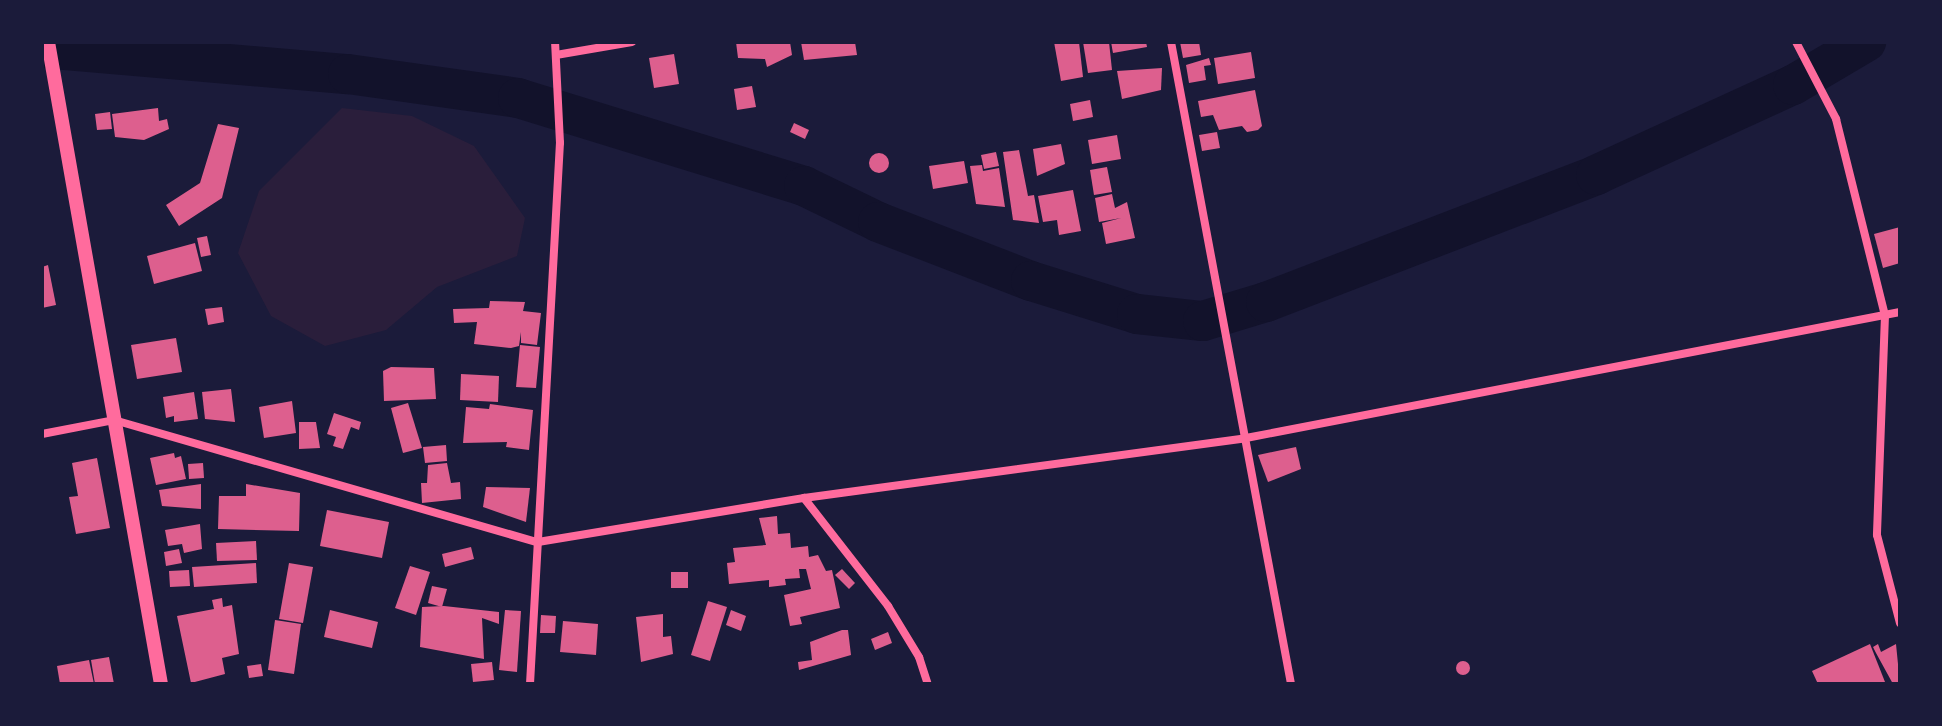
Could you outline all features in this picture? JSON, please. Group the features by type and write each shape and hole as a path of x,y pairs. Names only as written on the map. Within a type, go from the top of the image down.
{"street":[{"path":"48,42 161,684"},
{"path":"530,684 560,143 555,42"},
{"path":"556,55 632,42"},
{"path":"1171,42 1291,684"},
{"path":"1796,42 1836,119 1853,175 1885,315 1877,535 1900,623"},
{"path":"42,434 114,420 538,542 804,498 1246,438 1900,312"},
{"path":"804,498 888,606 919,657 928,684"}],"shaded area":[{"path":"342,108 412,116 474,146 525,218 517,256 437,287 386,330 325,346 271,316 238,253 259,191"}],"building":[{"path":"736,42 790,42 792,55 767,67 765,59 738,58"},
{"path":"801,42 855,42 857,55 804,60"},
{"path":"1054,42 1079,42 1083,77 1061,81"},
{"path":"1083,42 1109,42 1112,70 1088,73"},
{"path":"1111,42 1146,42 1147,47 1113,53"},
{"path":"1180,42 1199,42 1201,55 1183,58"},
{"path":"1251,52 1255,78 1218,84 1214,58"},
{"path":"674,54 679,84 654,88 649,58"},
{"path":"1209,58 1211,65 1204,66 1206,80 1189,83 1186,65"},
{"path":"1162,68 1161,90 1122,99 1117,71"},
{"path":"752,86 756,107 737,110 734,89"},
{"path":"1255,90 1262,126 1258,130 1247,132 1242,126 1219,130 1213,115 1201,117 1198,101"},
{"path":"1090,100 1093,117 1073,121 1070,104"},
{"path":"158,108 159,121 167,119 169,129 144,140 115,137 112,114"},
{"path":"110,112 112,129 97,130 95,114"},
{"path":"794,123 809,130 805,139 790,132"},
{"path":"218,124 239,128 222,198 179,226 166,205 200,183"},
{"path":"1217,132 1220,148 1202,151 1199,135"},
{"path":"1117,135 1121,159 1092,164 1088,140"},
{"path":"1061,144 1065,164 1037,176 1033,149"},
{"path":"1019,150 1028,196 1034,195 1039,223 1013,220 1003,152"},
{"path":"996,152 999,166 984,169 981,155"},
{"path":"879,153 886,156 889,163 886,170 879,173 872,170 869,163 872,156"},
{"path":"964,161 968,183 933,189 929,166"},
{"path":"982,165 983,171 999,168 1005,207 976,204 970,166"},
{"path":"1107,167 1112,192 1094,195 1090,170"},
{"path":"1073,190 1081,231 1059,235 1057,220 1043,222 1038,196"},
{"path":"1112,194 1115,208 1127,202 1135,238 1106,244 1102,223 1121,218 1099,222 1095,198"},
{"path":"1900,227 1900,263 1883,268 1874,234"},
{"path":"207,236 211,255 201,257 197,238"},
{"path":"195,243 202,271 154,284 147,256"},
{"path":"48,265 56,305 42,308 42,267"},
{"path":"490,301 525,302 523,311 541,313 537,345 521,343 521,332 519,346 474,344 477,322 454,323 453,309 489,308"},
{"path":"222,307 224,322 208,325 205,309"},
{"path":"176,338 182,372 137,379 131,345"},
{"path":"520,345 540,347 536,388 516,387"},
{"path":"391,367 434,368 436,399 384,401 383,371"},
{"path":"461,374 499,376 498,402 460,400"},
{"path":"231,389 235,422 205,419 202,392"},
{"path":"194,392 198,419 174,422 174,416 166,418 163,397"},
{"path":"292,401 296,433 264,438 259,407"},
{"path":"408,403 422,448 403,453 391,408"},
{"path":"490,404 533,410 529,450 506,447 507,442 463,443 466,407 489,409"},
{"path":"334,413 361,422 359,430 351,427 343,449 333,446 336,437 327,434"},
{"path":"299,422 316,422 320,448 299,449"},
{"path":"446,445 447,461 425,463 423,447"},
{"path":"1296,447 1301,469 1268,482 1258,455"},
{"path":"174,453 175,458 181,456 186,479 156,485 150,458"},
{"path":"97,458 110,528 76,534 69,497 78,496 72,463"},
{"path":"203,463 204,478 189,479 188,464"},
{"path":"447,463 451,483 460,482 461,499 422,503 421,483 427,483 428,465"},
{"path":"201,484 201,509 162,506 159,490"},
{"path":"246,484 300,493 299,531 218,529 219,496 246,496"},
{"path":"486,487 530,488 526,522 483,507"},
{"path":"327,510 389,522 382,558 320,546"},
{"path":"777,516 778,534 790,533 791,548 808,546 809,557 818,555 826,571 832,570 840,608 800,617 802,624 790,626 784,595 811,589 806,569 799,569 800,578 785,579 786,585 769,587 769,580 729,584 727,563 735,562 733,548 766,545 759,518"},
{"path":"200,524 202,549 184,553 182,544 168,546 165,530"},
{"path":"256,541 257,560 217,561 216,543"},
{"path":"471,547 474,559 445,567 442,554"},
{"path":"179,549 182,563 166,566 164,552"},
{"path":"256,563 257,583 194,587 192,567"},
{"path":"289,563 313,567 303,623 279,619"},
{"path":"410,566 430,572 416,615 395,608"},
{"path":"842,569 855,583 849,589 835,575"},
{"path":"189,570 190,586 170,587 169,571"},
{"path":"671,572 688,572 688,588 671,588"},
{"path":"432,586 447,589 442,607 428,603"},
{"path":"222,598 223,607 232,605 239,654 222,658 225,674 191,683 177,616 214,609 212,600"},
{"path":"708,601 727,607 710,661 691,655"},
{"path":"444,606 499,612 499,624 482,618 484,659 420,647 422,607"},
{"path":"330,610 378,622 372,648 324,637"},
{"path":"505,610 521,611 517,672 499,670"},
{"path":"731,610 746,616 741,631 726,625"},
{"path":"663,614 663,637 671,636 673,654 641,662 636,617"},
{"path":"541,615 556,616 555,633 540,633"},
{"path":"275,620 301,624 294,674 268,670"},
{"path":"563,621 598,624 596,655 560,652"},
{"path":"848,630 851,655 799,670 798,662 812,660 810,642"},
{"path":"888,632 892,643 875,650 871,639"},
{"path":"1870,644 1885,682 1818,684 1812,671"},
{"path":"1878,644 1881,652 1896,644 1900,684 1893,684 1873,647"},
{"path":"109,657 114,684 95,684 91,660"},
{"path":"89,660 94,684 60,684 57,666"},
{"path":"1463,661 1470,668 1463,675 1456,668"},
{"path":"492,662 494,680 473,682 471,664"},
{"path":"261,664 263,676 249,678 247,666"}],"waterway":[{"path":"42,48 348,74 518,98 804,186 878,222 1031,281 1137,314 1203,321 1266,302 1596,175 1793,85 1866,42"}]}
